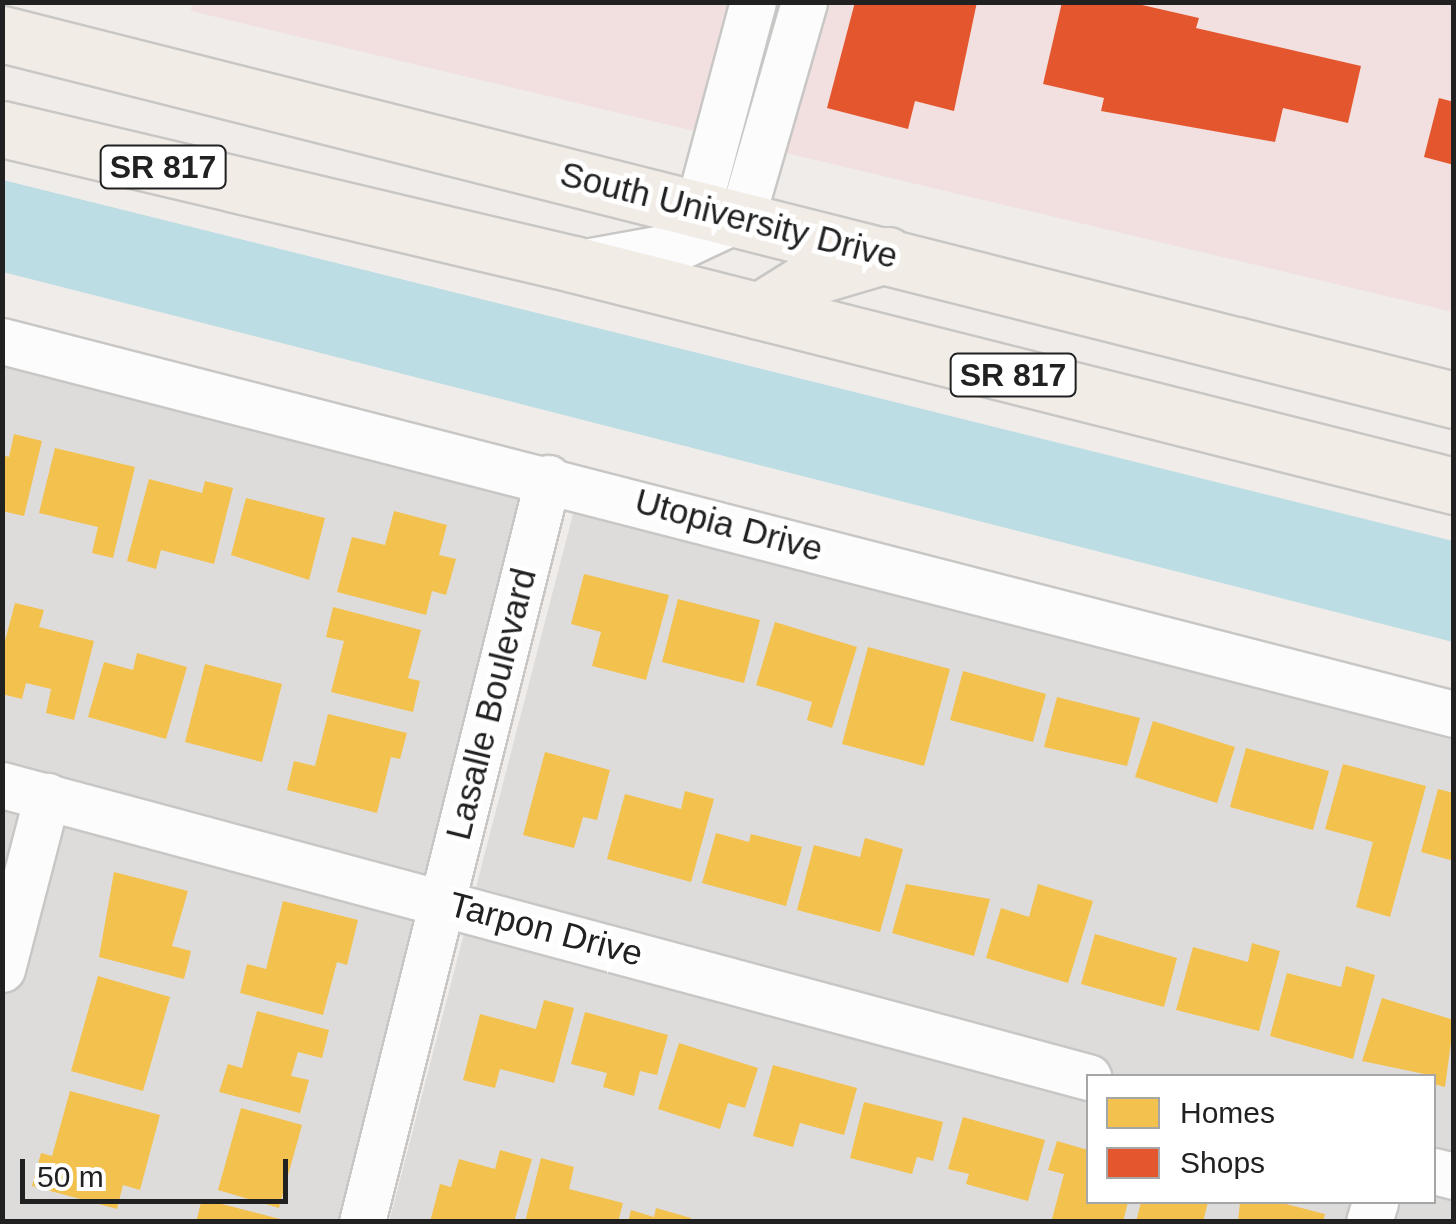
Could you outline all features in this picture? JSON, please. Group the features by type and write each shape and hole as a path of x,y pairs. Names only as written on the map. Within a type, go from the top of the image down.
{"main road":[{"name":"South University Drive","path":"2,34 1454,400"},
{"name":"SR 817","path":"2,129 573,264 1454,486"},
{"path":"759,311 815,276 886,254"}],"street":[{"path":"720,212 753,2"},
{"path":"573,264 686,244 720,212 804,2"},
{"name":"Utopia Drive","path":"2,341 548,478 1454,714"},
{"name":"Lasalle Boulevard","path":"362,1222 548,478"},
{"name":"Tarpon Drive","path":"2,785 442,900 1086,1076"},
{"path":"2,969 47,796"}],"shaded area":[{"path":"193,2 1453,3 1453,312 191,11"},
{"path":"2,363 537,499 346,1221 3,1221"},
{"path":"574,510 1453,725 1453,1221 389,1222"}],"water":[{"path":"3,180 1453,541 1453,642 3,272"}],"building: Homes":[{"path":"14,434 42,441 24,516 2,511 2,455 9,457"},
{"path":"55,448 135,467 113,558 92,553 98,527 39,513"},
{"path":"149,479 202,493 205,481 233,488 214,564 161,550 156,569 127,561"},
{"path":"246,498 325,518 309,580 231,555"},
{"path":"394,511 447,525 439,555 456,559 446,595 432,591 426,615 337,592 352,537 385,545"},
{"path":"584,574 669,595 646,680 592,666 601,632 571,624"},
{"path":"678,599 760,620 744,683 662,662"},
{"path":"15,603 44,610 39,627 94,641 74,720 46,713 51,689 26,683 22,699 2,694 2,652"},
{"path":"333,607 421,630 408,678 420,681 413,712 331,692 344,641 326,637"},
{"path":"775,622 857,647 832,728 807,720 812,702 756,685"},
{"path":"868,647 950,669 924,766 842,744"},
{"path":"137,653 187,667 166,739 88,717 104,662 133,670"},
{"path":"205,664 282,684 262,762 185,742"},
{"path":"963,671 1046,694 1033,742 950,720"},
{"path":"1057,697 1140,718 1127,766 1044,747"},
{"path":"328,714 407,733 400,759 391,757 377,813 287,790 294,761 315,766"},
{"path":"1153,721 1235,747 1217,803 1135,777"},
{"path":"1246,748 1329,771 1313,830 1230,807"},
{"path":"545,752 610,770 597,820 583,817 574,848 523,835"},
{"path":"1343,764 1426,786 1390,917 1356,907 1373,842 1325,829"},
{"path":"1438,789 1454,793 1454,861 1421,852"},
{"path":"685,791 714,799 691,882 607,859 625,794 681,809"},
{"path":"716,833 749,842 751,834 802,847 786,906 702,883"},
{"path":"865,838 903,849 880,932 797,910 814,845 860,857"},
{"path":"114,872 188,891 172,946 191,951 184,979 99,957"},
{"path":"906,884 990,899 974,956 892,933"},
{"path":"1038,884 1093,901 1068,983 986,958 1001,908 1029,917"},
{"path":"283,901 358,920 347,965 337,962 323,1015 240,993 247,964 266,969"},
{"path":"1095,934 1177,958 1164,1007 1081,984"},
{"path":"1252,943 1280,951 1259,1031 1176,1010 1193,947 1248,962"},
{"path":"1346,966 1375,975 1353,1059 1270,1036 1287,973 1341,987"},
{"path":"98,976 170,997 143,1091 71,1071"},
{"path":"1382,998 1454,1020 1445,1087 1436,1085 1436,1074 1362,1061"},
{"path":"544,1000 574,1008 554,1083 500,1069 495,1088 463,1080 480,1014 536,1029"},
{"path":"257,1011 329,1030 322,1058 298,1052 291,1076 309,1080 300,1113 219,1092 228,1064 242,1068"},
{"path":"585,1012 668,1035 657,1075 640,1071 634,1096 603,1087 607,1073 571,1064"},
{"path":"679,1043 758,1068 745,1108 728,1103 720,1129 658,1109"},
{"path":"773,1065 857,1088 844,1135 800,1123 793,1147 753,1136"},
{"path":"70,1091 160,1115 140,1190 123,1185 117,1209 32,1186 41,1153 52,1156"},
{"path":"864,1102 943,1122 933,1161 917,1157 912,1174 850,1158"},
{"path":"241,1108 302,1125 279,1208 218,1190"},
{"path":"963,1117 1045,1140 1028,1201 966,1184 969,1174 948,1169"},
{"path":"1057,1141 1086,1149 1086,1204 1128,1204 1123,1222 1052,1219 1064,1174 1048,1170"},
{"path":"500,1150 532,1159 514,1222 430,1222 440,1184 451,1187 459,1159 495,1169"},
{"path":"541,1158 574,1167 569,1189 623,1203 618,1222 525,1222"},
{"path":"202,1199 284,1220 284,1222 196,1222"},
{"path":"1140,1204 1208,1204 1203,1222 1136,1222"},
{"path":"1240,1204 1286,1204 1325,1214 1323,1222 1238,1222"},
{"path":"656,1208 691,1218 690,1222 628,1222 631,1210 654,1217"}],"building: Shops":[{"path":"855,2 977,2 954,111 915,101 908,129 827,108"},
{"path":"1062,2 1129,2 1199,18 1196,28 1361,66 1348,123 1283,108 1275,142 1101,111 1104,98 1043,84"},
{"path":"1439,98 1454,102 1454,165 1424,157"}]}
